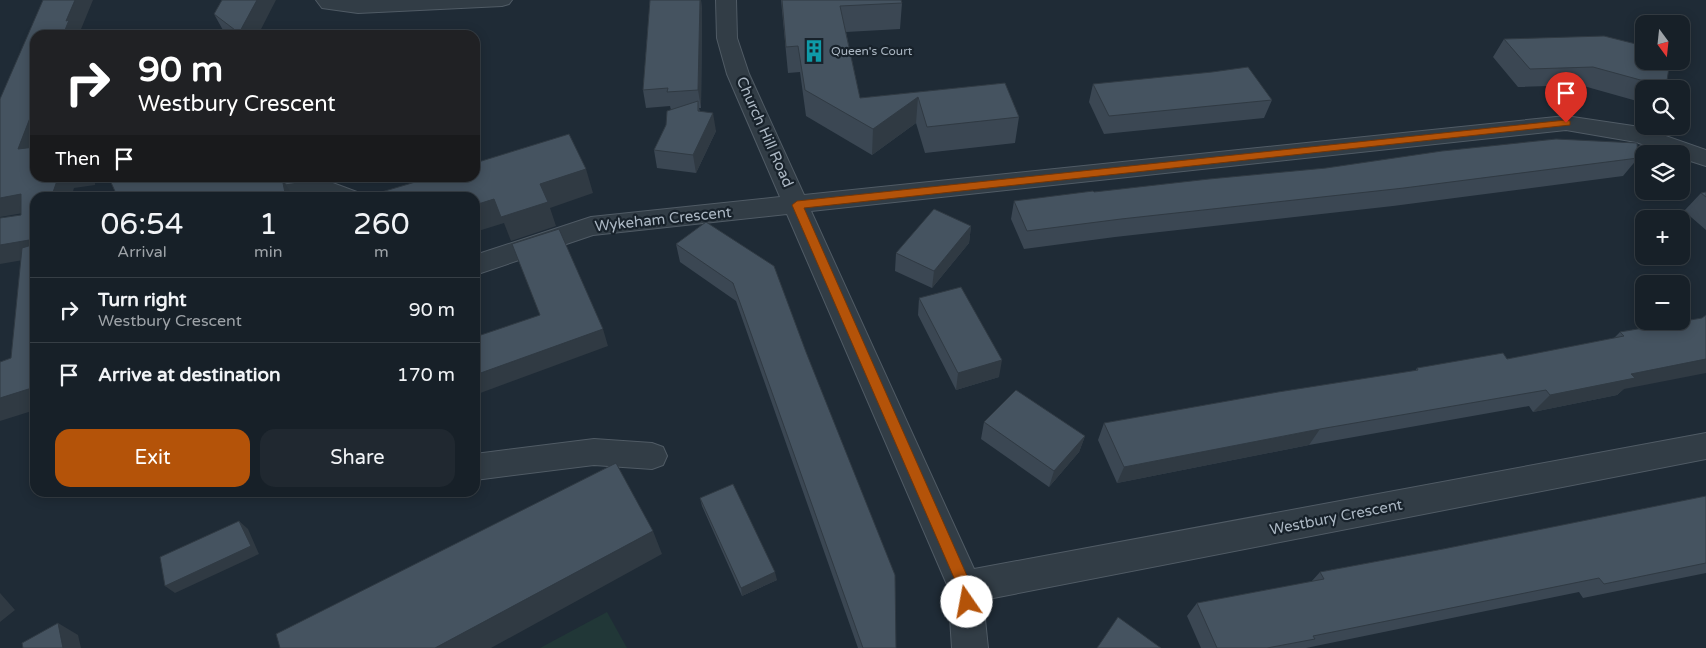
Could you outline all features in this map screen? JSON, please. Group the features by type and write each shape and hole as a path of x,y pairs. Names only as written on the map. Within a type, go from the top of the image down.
{"street":[{"path":"326,0 330,4 358,8 502,0"},
{"name":"Church Hill Road","path":"726,0 727,38 738,74 965,587 970,648"},
{"path":"797,205 1566,123 1640,135 1706,158"},
{"path":"284,192 322,187 334,192"},
{"name":"Wykeham Crescent","path":"480,263 591,226 797,205"},
{"name":"Westbury Crescent","path":"965,587 1706,446"},
{"path":"480,466 594,452 652,456"}],"green space":[{"path":"607,612 627,648 540,648"}],"building":[{"path":"43,0 75,0 66,21 69,20 65,30 30,30 30,118 18,149 30,148 30,182 57,182 53,192 30,192 30,240 0,245 0,218 21,215 21,194 0,198 0,99"},
{"path":"222,0 257,0 241,30 235,30 214,14"},
{"path":"650,0 700,0 698,90 667,92 668,88 643,90"},
{"path":"782,0 901,0 902,3 840,6 860,98 1005,83 1019,117 927,127 918,97 873,129 805,90 798,46 786,47"},
{"path":"1604,36 1635,44 1635,70 1669,70 1667,80 1640,80 1593,67 1530,69 1504,39"},
{"path":"1248,67 1272,100 1109,116 1093,84 1212,72"},
{"path":"698,101 698,111 713,113 693,155 654,150 666,125 667,111"},
{"path":"569,134 586,169 540,184 548,202 501,217 494,199 480,203 480,192 381,192 415,182 480,182 480,161"},
{"path":"1556,139 1637,143 1637,145 1635,145 1635,158 1404,188 1027,231 1014,201 1093,191 1326,168 1442,151"},
{"path":"111,182 283,182 285,192 115,192"},
{"path":"934,209 971,226 934,271 896,253"},
{"path":"706,222 774,266 806,352 895,575 896,648 863,648 733,283 676,244"},
{"path":"559,229 603,329 480,373 480,335 540,315 512,244"},
{"path":"30,246 30,389 0,398 0,362 11,358 22,248"},
{"path":"961,287 1002,360 958,373 919,298"},
{"path":"1706,315 1706,359 1631,374 1635,378 1550,395 1546,390 1320,429 1124,467 1104,423 1278,392 1418,370 1417,368 1503,353 1507,359 1624,336 1620,332 1635,329 1690,330 1690,320 1702,318"},
{"path":"1016,390 1085,436 1054,471 984,422"},
{"path":"616,463 653,531 435,648 280,648 276,634"},
{"path":"733,484 775,572 741,588 700,498"},
{"path":"1706,496 1706,563 1604,584 1599,578 1313,636 1315,639 1267,648 1217,648 1197,603 1324,579 1320,572"},
{"path":"239,521 251,546 165,586 160,557"},
{"path":"1118,617 1161,648 1097,648"},
{"path":"58,623 63,648 23,648 22,643"}],"place":[{"name":"Queen's Court","path":"814,51"}],"route":[{"path":"967,602 965,587 797,205 1566,123"}]}
